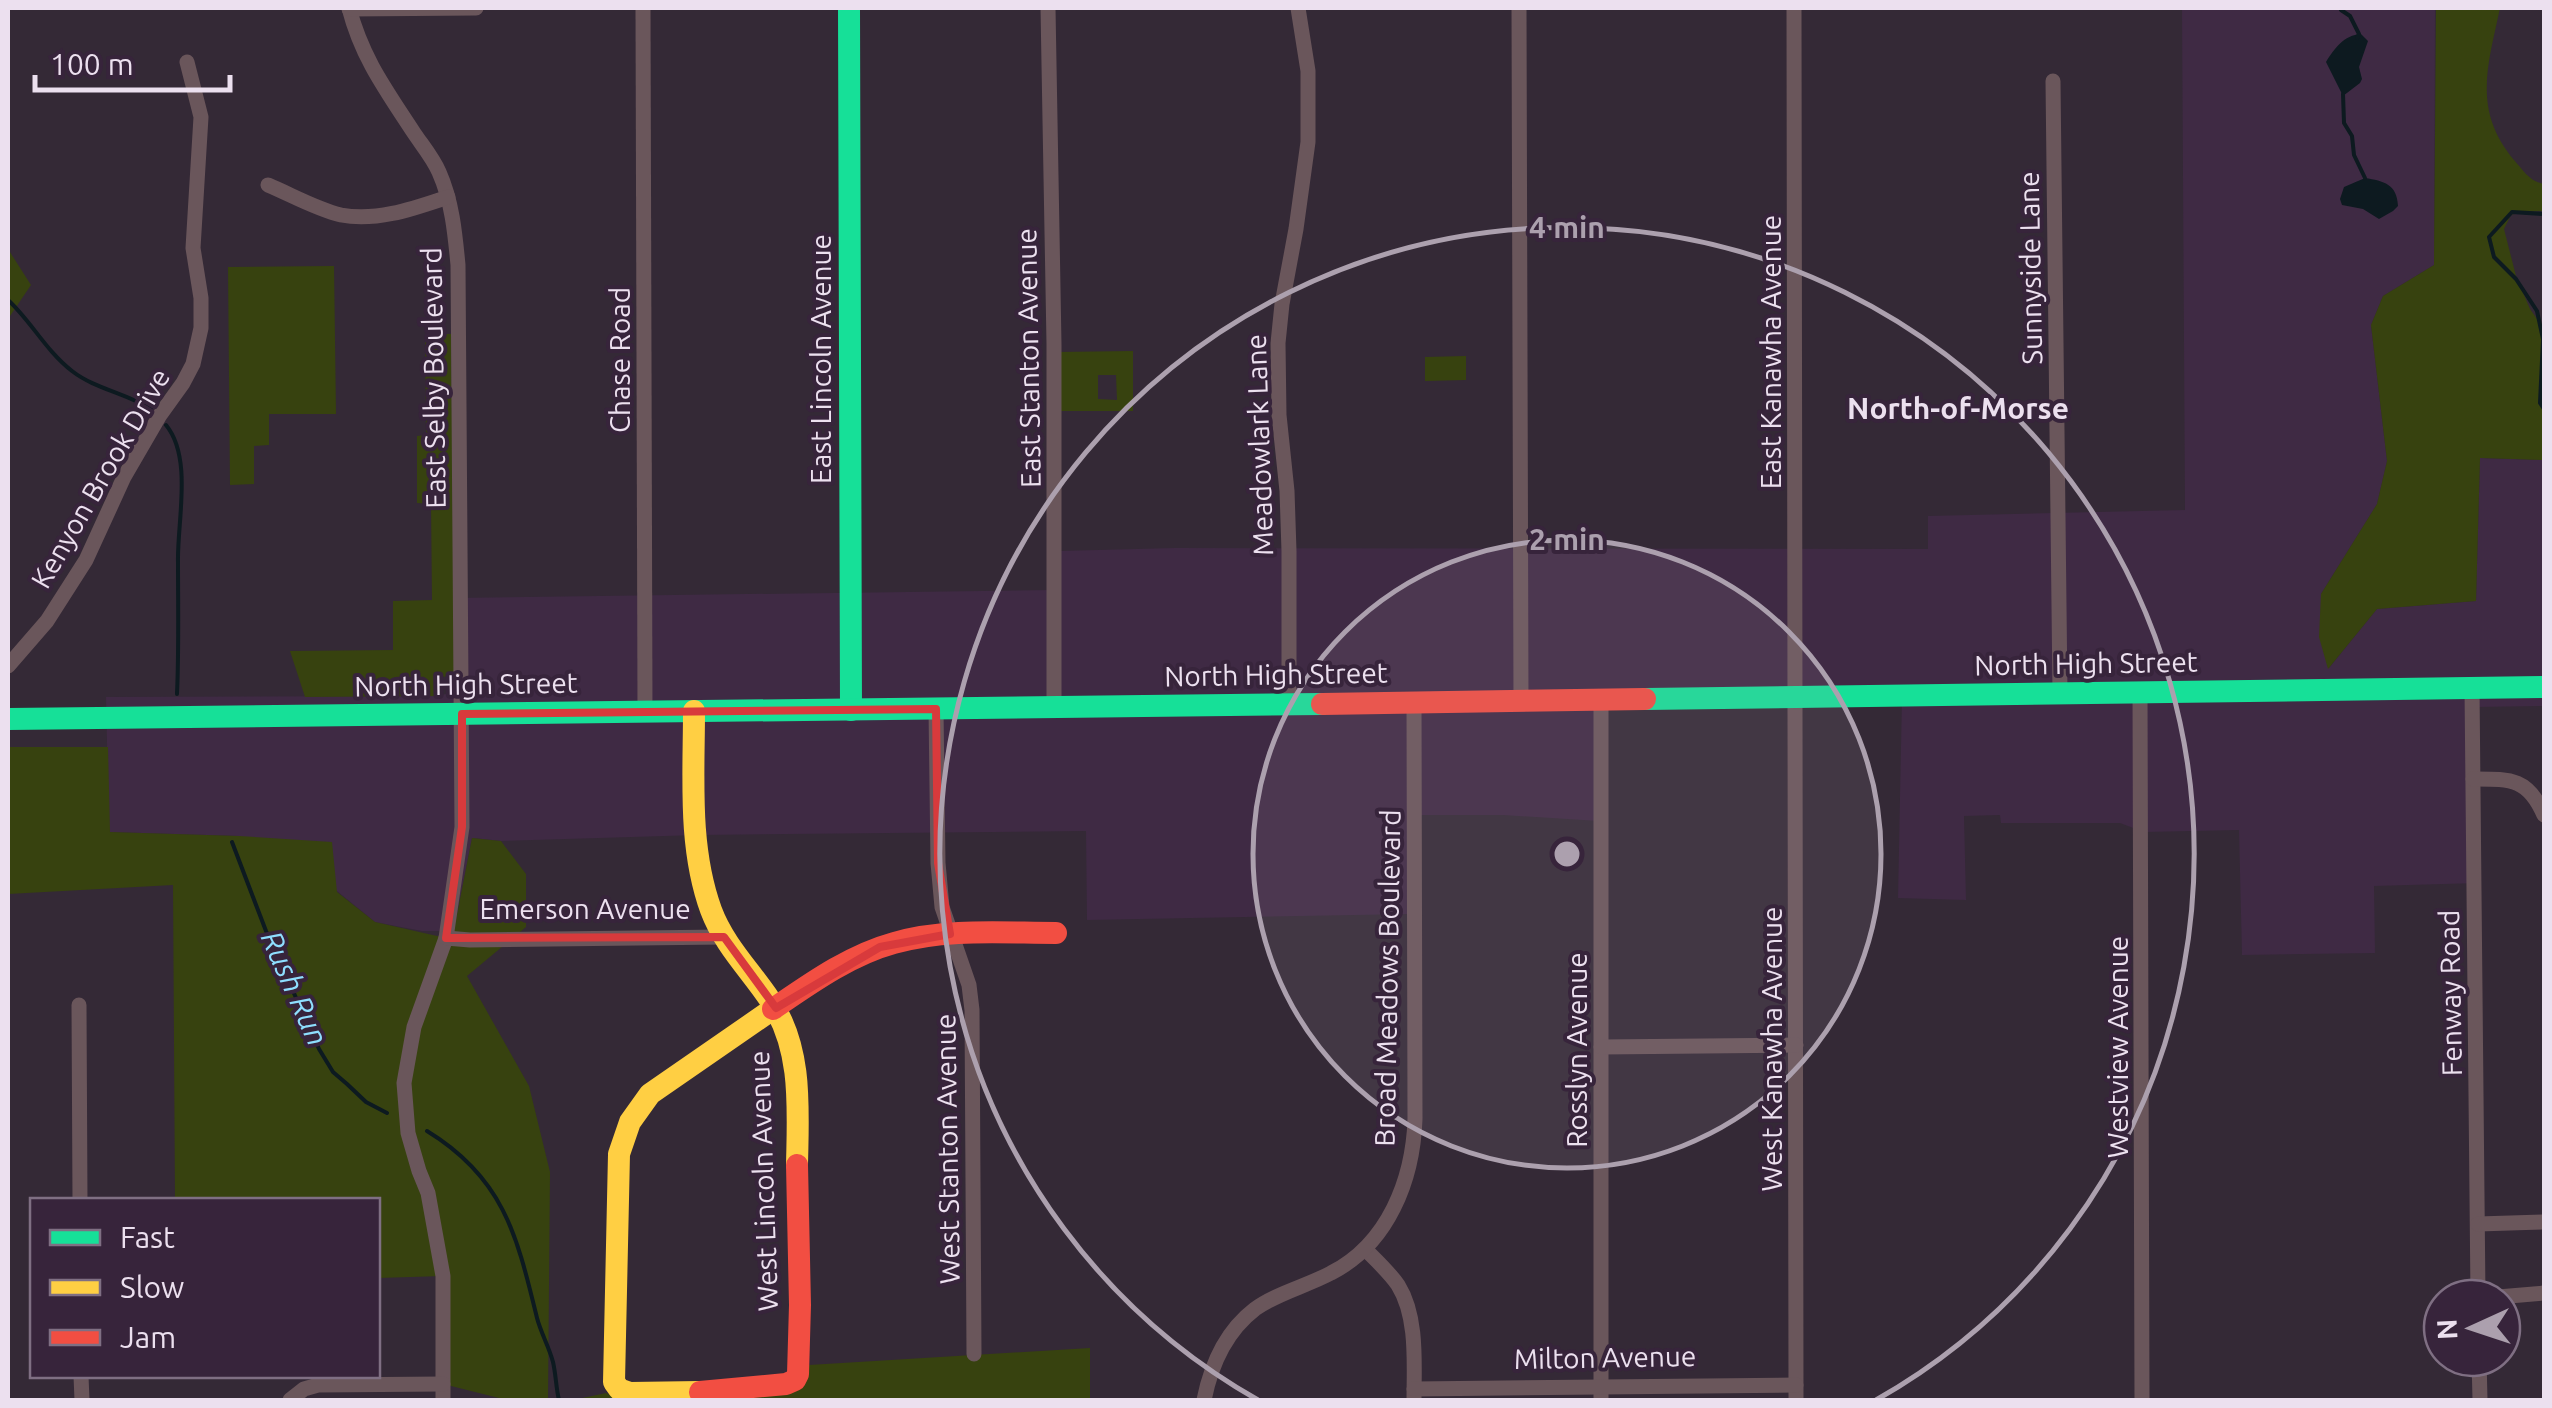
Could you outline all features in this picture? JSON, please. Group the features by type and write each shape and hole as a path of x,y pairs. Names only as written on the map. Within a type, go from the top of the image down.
{"main road":[{"name":"East Lincoln Avenue","path":"849,8 851,710"},
{"name":"North High Street","path":"8,719 2544,687"},
{"name":"West Lincoln Avenue","path":"694,711 697,854 701,876 724,937 776,1008 792,1048 798,1374 786,1384 644,1394 620,1390 613,1374 617,1174 624,1136 651,1093 776,1008"},
{"path":"776,1008 847,962 880,947 950,934 1056,933"}],"street":[{"path":"349,8 476,8"},
{"name":"East Selby Boulevard","path":"349,8 368,63 438,170 448,197 458,264 462,827 446,938 414,1027 404,1083 408,1133 428,1193 443,1276 443,1392"},
{"name":"Chase Road","path":"643,8 645,712"},
{"name":"East Stanton Avenue","path":"1048,8 1054,344 1054,708"},
{"name":"Meadowlark Lane","path":"1289,704 1289,550 1278,415 1278,343 1308,142 1308,71 1298,8"},
{"path":"1520,8 1520,701"},
{"name":"East Kanawha Avenue","path":"1794,8 1795,697"},
{"name":"Kenyon Brook Drive","path":"8,666 47,621 86,560 124,477 193,364 201,328 193,248 202,117 187,62"},
{"name":"Sunnyside Lane","path":"2053,81 2060,693"},
{"path":"268,185 336,214 355,217 379,216 448,197"},
{"name":"Fenway Road","path":"2472,688 2481,1278"},
{"name":"Westview Avenue","path":"2140,692 2142,1400"},
{"name":"West Kanawha Avenue","path":"1795,697 1796,1392"},
{"name":"Rosslyn Avenue","path":"1600,700 1602,1394"},
{"name":"Broad Meadows Boulevard","path":"1204,1400 1219,1352 1235,1328 1266,1302 1334,1272 1366,1250 1388,1217 1408,1174 1414,1136 1414,702"},
{"name":"West Stanton Avenue","path":"936,709 942,907 968,985 972,1010 974,1354"},
{"path":"2474,779 2506,779 2521,784 2533,793 2544,815"},
{"name":"Emerson Avenue","path":"446,938 724,937"},
{"path":"79,1006 80,1198"},
{"path":"1601,1046 1796,1045"},
{"path":"2478,1224 2544,1222"},
{"path":"1366,1250 1398,1285 1406,1302 1412,1334 1414,1395"},
{"path":"290,1400 304,1389 318,1385 443,1392"},
{"name":"Milton Avenue","path":"1414,1395 1796,1392"}],"highlighted area":[{"path":"936,709 938,863 950,934 880,947 776,1008 724,937 446,938 462,827 462,714"}],"shaded area":[{"path":"2182,8 2435,8 2434,265 2383,296 2371,325 2387,461 2377,504 2321,594 2329,668 2377,609 2476,601 2480,458 2544,460 2544,706 2474,707 2479,883 2374,886 2375,953 2242,955 2239,830 2144,832 2120,823 2001,823 2000,815 1964,816 1966,900 1898,898 1902,697 1599,699 1599,821 1413,815 1411,914 1087,920 1086,831 501,841 472,838 454,931 422,931 375,922 337,891 239,836 109,832 106,697 439,696 452,692 455,676 454,598 1053,590 1059,551 1928,549 1928,516 2185,510"},
{"path":"2361,34 2368,41 2359,67 2362,79 2343,96 2326,62 2345,40"},
{"path":"2365,178 2384,182 2395,193 2398,206 2379,219 2363,209 2342,205 2344,187"}],"green space":[{"path":"2436,8 2500,8 2488,68 2492,123 2514,160 2531,178 2544,184 2544,211 2511,215 2504,229 2516,276 2530,309 2544,329 2544,460 2480,458 2476,601 2377,609 2328,669 2319,637 2321,594 2377,504 2387,461 2371,325 2383,296 2434,265"},
{"path":"8,249 31,285 8,319"},
{"path":"334,266 336,414 269,414 269,445 254,446 254,484 230,485 228,267"},
{"path":"425,334 451,334 455,676 439,677 439,696 305,697 290,651 393,650 393,601 432,600 431,504 417,503 417,436 426,435"},
{"path":"1133,351 1133,411 1058,411 1057,352","holes":["1098,375 1116,375 1117,400 1098,399"]},
{"path":"1466,356 1466,380 1425,381 1425,357"},
{"path":"8,747 108,747 110,832 332,842 337,892 375,922 446,938 451,945 472,838 501,841 526,874 526,927 467,976 529,1086 550,1172 548,1400 507,1400 443,1384 443,1276 380,1278 380,1198 175,1198 173,885 8,894"},
{"path":"1090,1348 1090,1400 620,1400 793,1389 809,1365"},
{"path":"606,1393 620,1400 573,1400"}],"waterway":[{"path":"2341,10 2350,16 2359,34 2357,38"},
{"path":"2343,94 2344,123 2365,178"},
{"path":"2544,214 2512,212 2489,237 2494,257 2516,279 2537,311 2543,339 2540,403 2544,409"},
{"name":"Rush Run","path":"8,300 72,371 151,409"},
{"name":"Rush Run","path":"166,425 179,455 182,491 177,694"},
{"name":"Rush Run","path":"232,842 266,931 319,1049 333,1072 366,1102 387,1113"},
{"name":"Rush Run","path":"427,1131 474,1169 503,1211 553,1362 559,1400"}],"traffic: fast":[{"path":"849,8 851,710"},
{"path":"1645,699 2544,687"},
{"path":"8,719 1322,704"}],"traffic: slow":[{"path":"694,711 694,811 704,886 723,935 770,1000 788,1039 796,1080 797,1165"},
{"path":"700,1392 630,1393 614,1382 619,1154 630,1122 650,1094 773,1009"}],"traffic: jam":[{"path":"1322,704 1645,699"},
{"path":"773,1009 846,962 894,943 954,933 1056,933"},
{"path":"700,1392 786,1384 798,1374 797,1165"}],"district":[{"name":"North-of-Morse","path":"1958,408"}]}
